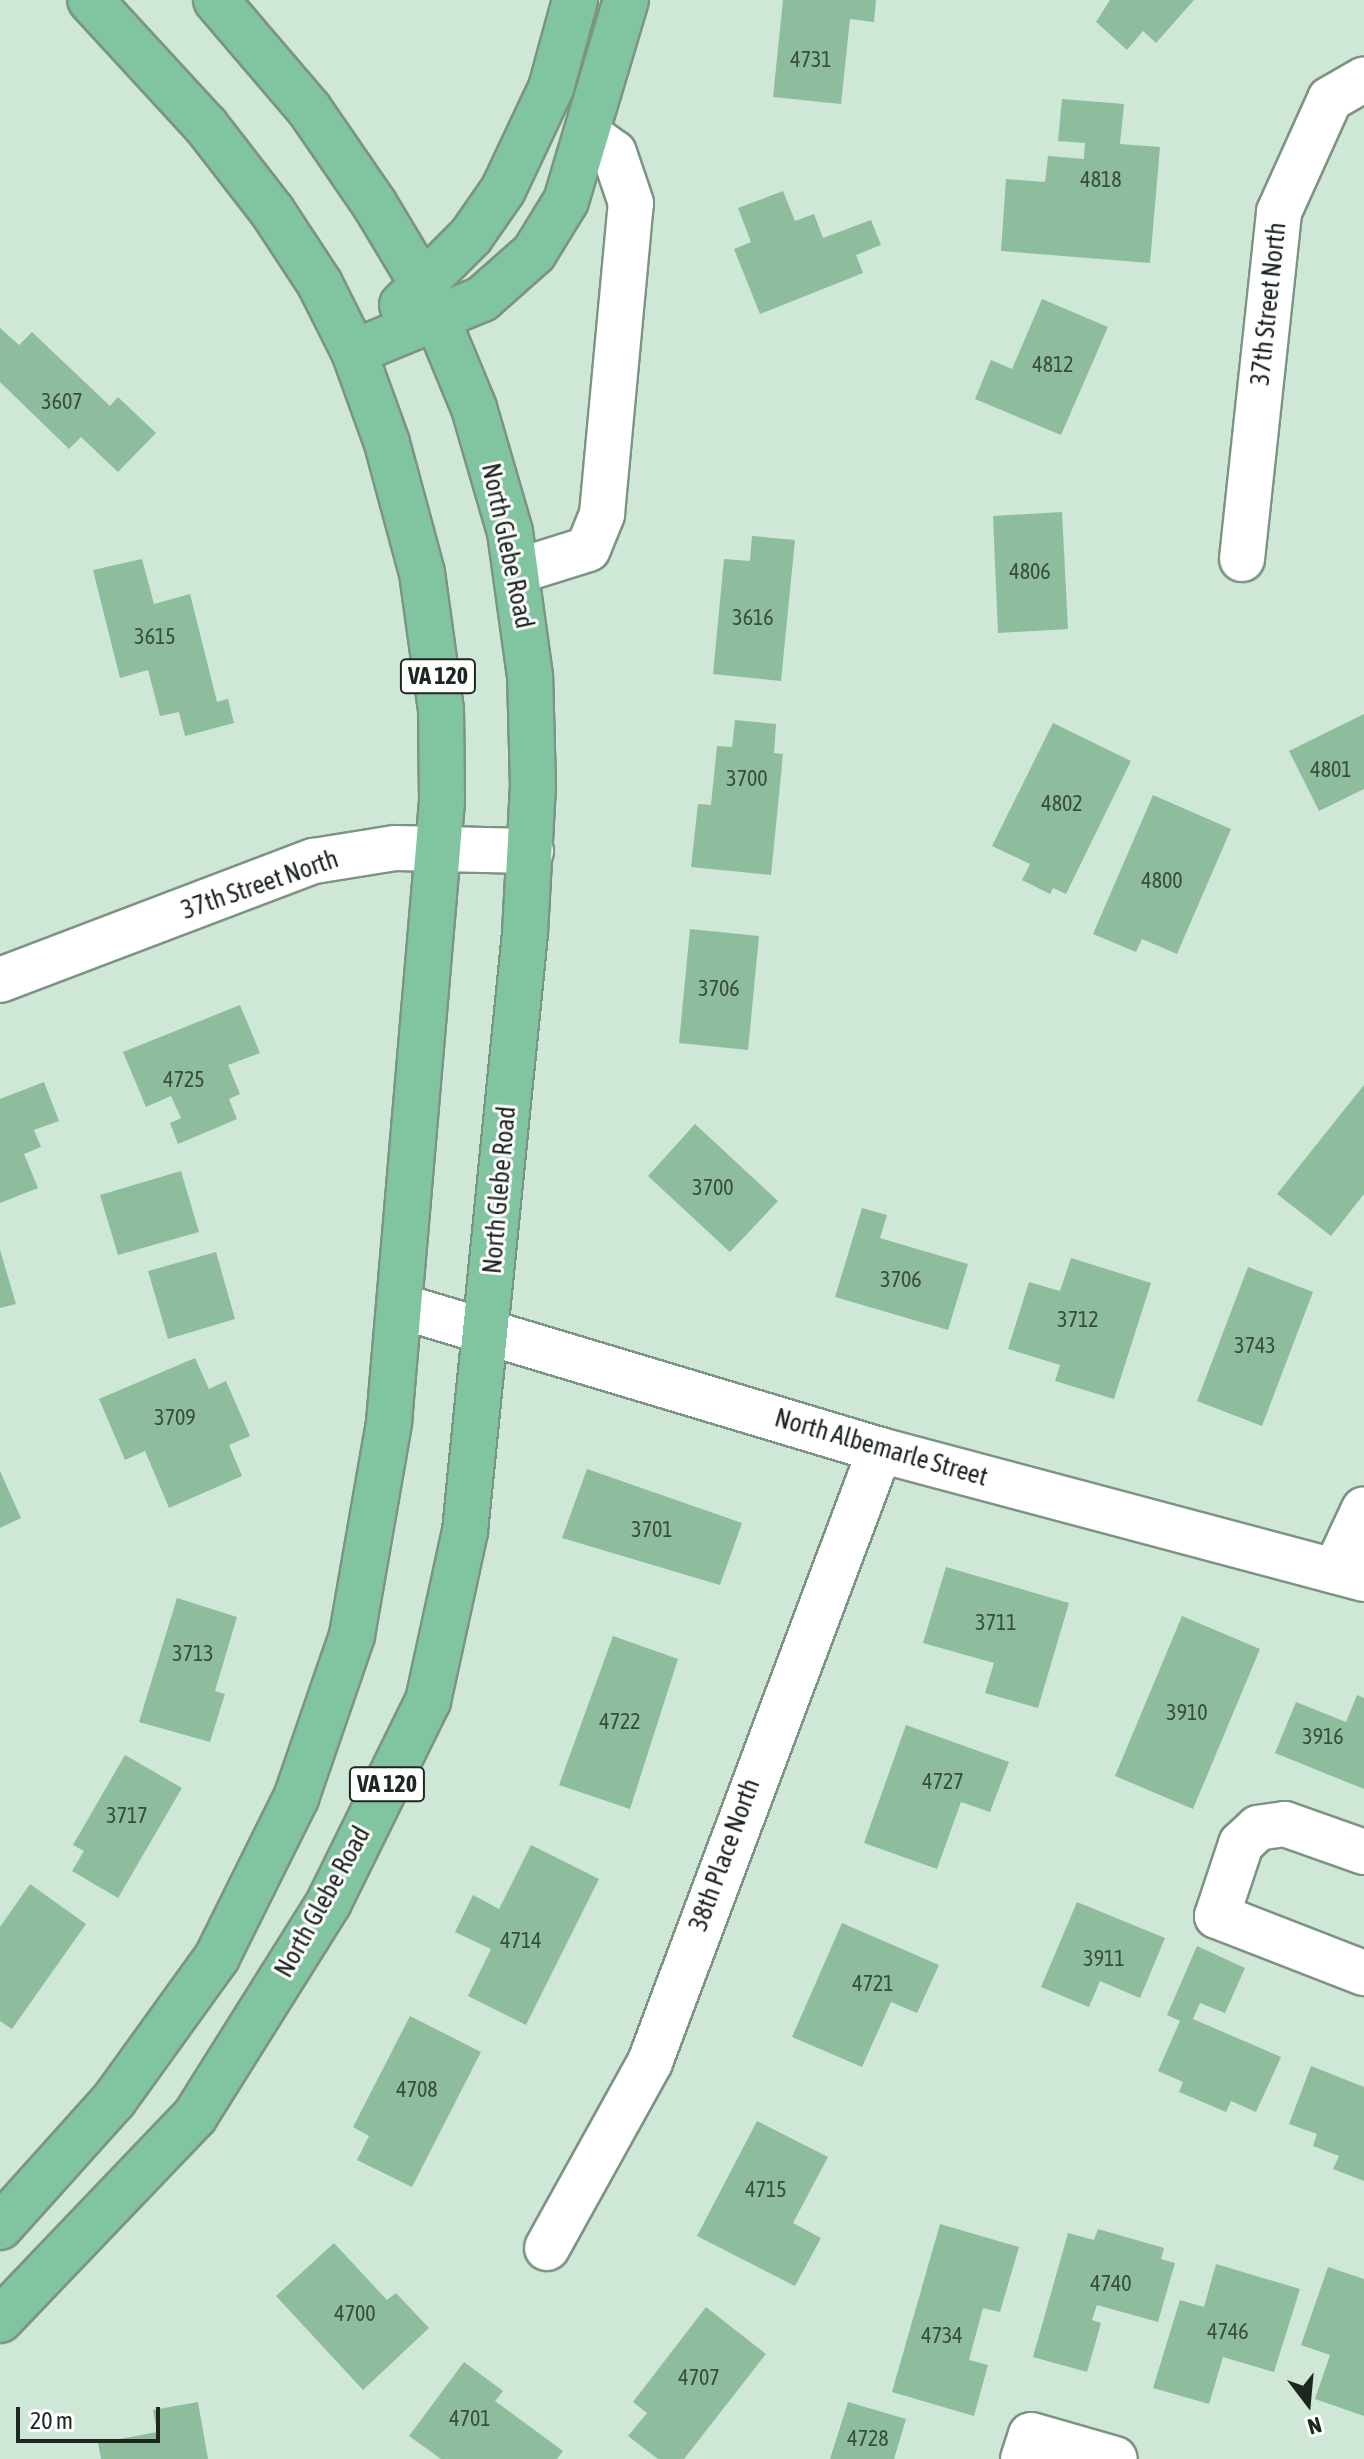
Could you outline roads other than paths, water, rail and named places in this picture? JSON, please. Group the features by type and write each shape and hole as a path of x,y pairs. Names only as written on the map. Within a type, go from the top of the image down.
{"main road":[{"name":"VA 120","path":"0,2227 169,2030 217,1957 296,1798 352,1635 381,1481 400,1306 439,847 441,710 430,615 401,489 354,352 320,284 272,211 206,126 90,0"},
{"name":"North Glebe Road","path":"0,2320 195,2116 329,1902 421,1716 465,1531 487,1333 531,851 530,676 518,571 500,489 432,302 309,109 216,0"},
{"path":"354,352 432,302 503,190 551,88 575,0"},
{"path":"432,302 482,299 534,253 566,201 626,0"}],"street":[{"name":"37th Street North","path":"1242,559 1279,212 1330,99 1364,79"},
{"path":"518,571 588,549 602,514 631,203 614,153 588,134"},
{"name":"37th Street North","path":"0,980 314,861 439,847 531,851"},
{"name":"North Albemarle Street","path":"400,1306 880,1450 1349,1575"},
{"name":"38th Place North","path":"547,2248 650,2062 880,1450"},
{"path":"1349,1575 1364,1509"},
{"path":"1363,1971 1217,1916 1241,1844 1258,1828 1285,1824 1364,1852"},
{"path":"1023,2459 1031,2435 1115,2459"}]}
